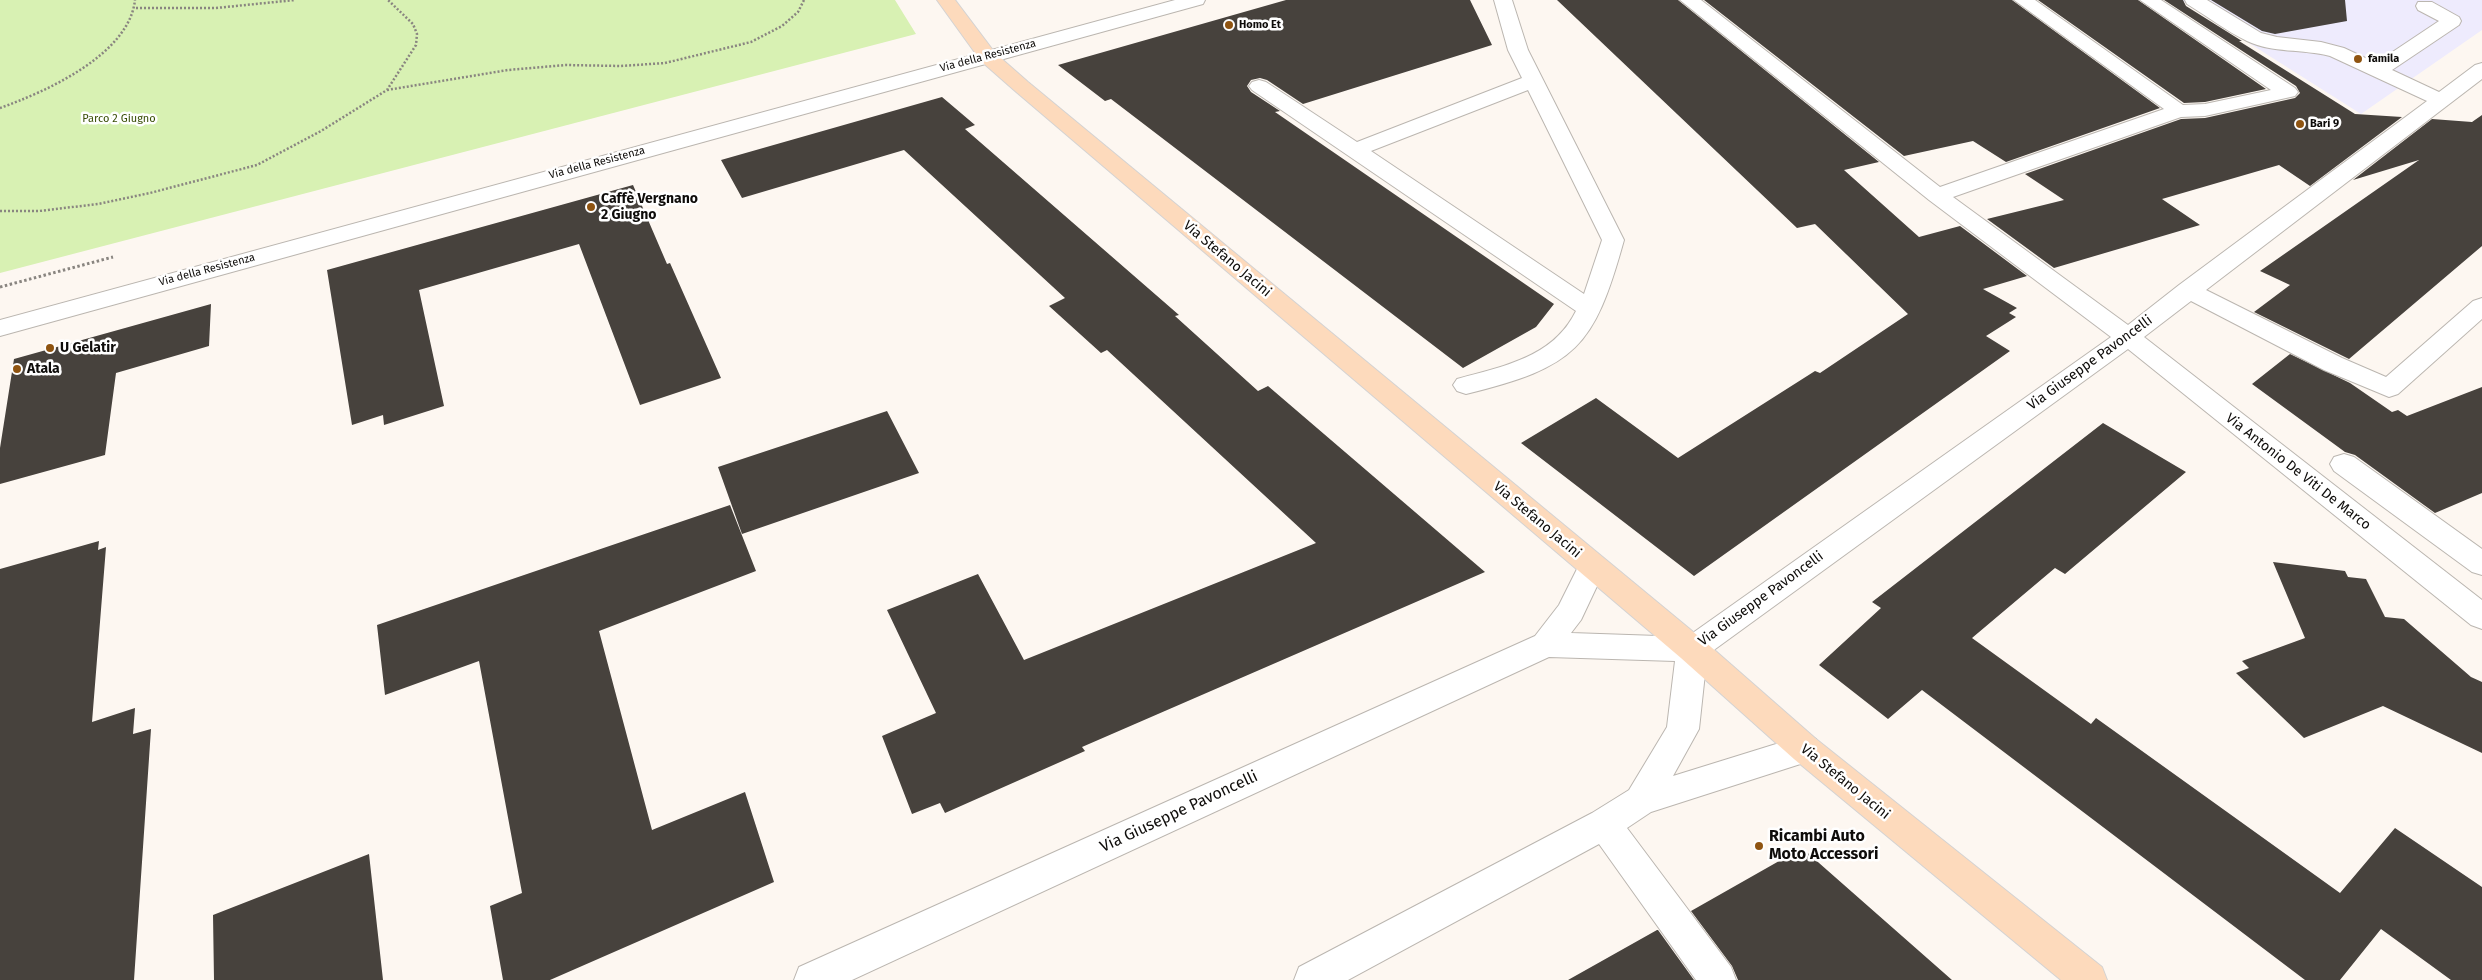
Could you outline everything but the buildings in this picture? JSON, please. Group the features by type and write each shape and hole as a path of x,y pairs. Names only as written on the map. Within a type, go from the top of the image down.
{"main road":[{"name":"Via Stefano Jacini","path":"946,0 988,56 1592,567 1692,649 1805,749 2089,980"}],"street":[{"name":"Via della Resistenza","path":"0,328 1196,0"},
{"path":"1466,385 1508,374 1559,350 1578,327 1589,308 1599,287 1613,240 1518,50 1503,0"},
{"name":"Via Antonio De Viti De Marco","path":"1689,0 1937,195 2081,304 2128,337 2478,607"},
{"path":"2023,0 2179,111"},
{"path":"1937,195 2179,111 2205,110 2288,92 2149,0"},
{"path":"2194,0 2254,37 2337,52 2439,99"},
{"path":"2377,70 2452,21 2425,6"},
{"name":"Via Giuseppe Pavoncelli","path":"812,980 1546,645 1692,649 2128,337 2439,99 2482,69"},
{"path":"1355,150 1533,81"},
{"path":"1259,86 1589,308"},
{"path":"2187,290 2333,364 2389,388 2482,306"},
{"path":"2344,464 2482,564"},
{"name":"Via Giuseppe Pavoncelli","path":"1546,645 1570,612 1592,567"},
{"name":"Via Giuseppe Pavoncelli","path":"1641,800 1683,729 1692,649"},
{"name":"Via Giuseppe Pavoncelli","path":"1312,980 1604,824 1641,800 1805,749"},
{"path":"1604,824 1718,980"}],"path":[{"path":"0,108 51,85 90,63 124,28 136,8 135,0"},
{"path":"136,8 195,10 246,8 296,0"},
{"path":"387,90 416,45 417,34 413,24 388,0"},
{"path":"0,211 39,211 98,204 257,164 321,130 387,90 508,70 566,65 621,66 665,63 751,42 782,26 798,12 804,0"}],"shaded area":[{"name":"famila","path":"2181,0 2482,0 2482,30 2361,114"}],"green space":[{"name":"Parco 2 Giugno","path":"0,0 895,0 916,34 0,273"}],"place":[{"name":"Homo Et","path":"1229,25"},
{"name":"famila","path":"2358,59"},
{"name":"Bari 9","path":"2300,124"},
{"name":"Caffè Vergnano 2 Giugno","path":"591,207"},
{"name":"U Gelatir","path":"50,348"},
{"name":"Atala","path":"17,369"},
{"name":"Ricambi Auto Moto Accessori","path":"1759,846"}]}
